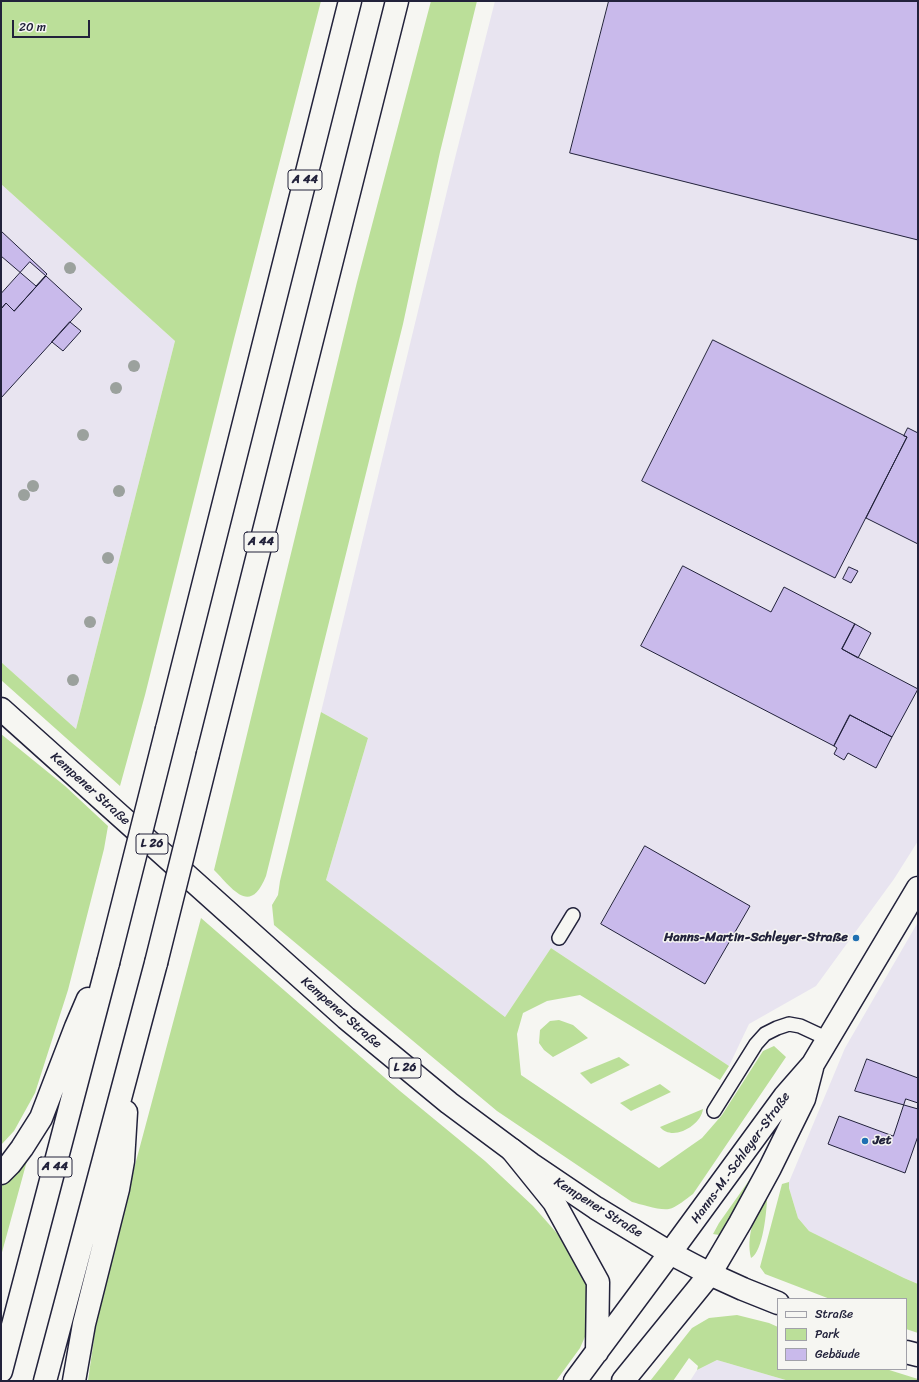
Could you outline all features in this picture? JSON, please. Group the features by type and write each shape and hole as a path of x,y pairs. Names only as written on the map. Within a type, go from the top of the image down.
{"main road":[{"name":"A 44","path":"1,1371 168,729 350,1"},
{"name":"A 44","path":"45,1381 156,963 397,1"},
{"name":"Kempener Straße","path":"1,709 352,1023 449,1103 512,1150 596,1208 670,1253 710,1274 743,1290 777,1303"},
{"name":"Hanns-M.-Schleyer-Straße","path":"575,1381 785,1096 813,1064 918,888"},
{"path":"1,1172 10,1164 22,1148 41,1118 84,1008 108,963"},
{"name":"Hanns-M.-Schleyer-Straße","path":"623,1381 710,1274 770,1168 804,1099 813,1064"},
{"path":"74,1381 84,1324 118,1189 123,1161 125,1134 125,1080"},
{"path":"512,1150 554,1202 598,1282 597,1352"},
{"path":"907,1352 918,1355"}],"lane":[{"path":"559,938 573,915"},
{"path":"714,1111 756,1044 765,1034 789,1024 800,1026 828,1038"}],"shaded area":[{"path":"495,1 918,1 918,841 894,879 816,986 749,1024 729,1066 551,948 505,1017 326,880 368,738 321,712 455,158"},
{"path":"1,184 175,341 76,729 1,662"},
{"path":"918,922 918,1284 809,1231 798,1218 789,1188 789,1182 845,1048"},
{"path":"717,1360 789,1381 690,1381 697,1370"}],"green space":[{"path":"1,1 321,1 234,339 145,695 120,786 1,680 1,662 76,729 175,341 1,184"},
{"path":"431,1 477,1 440,152 403,324 266,876 260,888 254,895 248,897 235,891 214,870 357,282"},
{"path":"321,712 368,738 326,880 505,1017 551,948 729,1066 720,1080 580,995 547,1001 523,1013 517,1034 521,1075 659,1168 702,1138 722,1115 763,1051 774,1046 786,1057 693,1194 678,1205 669,1209 656,1208 632,1202 497,1111 274,925 272,905 278,895 280,881"},
{"path":"1,734 65,786 108,826 104,849 68,990 35,1093 14,1131 1,1145"},
{"path":"201,918 400,1091 485,1161 533,1206 577,1256 587,1276 588,1330 580,1348 556,1381 88,1381 100,1296"},
{"path":"559,1020 573,1025 588,1038 553,1057 544,1050 539,1043 540,1030 550,1021"},
{"path":"619,1057 630,1065 591,1084 580,1073"},
{"path":"660,1084 671,1092 631,1111 620,1103"},
{"path":"703,1109 697,1121 685,1130 672,1133 665,1131 660,1127"},
{"path":"28,1157 1,1256 1,1184"},
{"path":"755,1172 758,1174 719,1235 713,1234 719,1223"},
{"path":"789,1182 789,1188 798,1218 809,1231 918,1284 918,1333 907,1329 907,1298 827,1298 765,1274 760,1267 782,1184"},
{"path":"767,1197 764,1230 759,1248 751,1258 750,1234 754,1220 761,1205"},
{"path":"737,1315 777,1327 777,1370 889,1370 918,1379 918,1381 789,1381 717,1360 697,1370 698,1366 689,1358 673,1381 650,1381 692,1328 709,1318"}],"building":[{"path":"609,1 918,1 918,240 570,153"},
{"path":"1,231 47,274 36,286 1,256"},
{"path":"30,262 46,276 14,311 6,303 1,309 1,294"},
{"path":"46,276 82,309 1,398 1,309 6,303 14,311"},
{"path":"70,322 81,331 63,351 52,342"},
{"path":"713,340 907,437 835,578 642,481"},
{"path":"908,428 918,433 918,544 866,518 907,437 904,436"},
{"path":"683,566 771,612 784,587 855,624 842,649 918,689 892,737 850,715 834,746 641,646"},
{"path":"849,567 858,571 851,583 843,579"},
{"path":"855,624 871,633 858,658 842,649"},
{"path":"850,715 892,737 876,768 848,753 844,760 834,754 837,748 834,746"},
{"path":"645,846 750,906 705,984 601,924"},
{"path":"867,1059 918,1078 918,1109 855,1091"},
{"path":"906,1099 918,1103 918,1136 905,1173 828,1144 839,1116 893,1136"}],"place":[{"name":"Hanns-Martin-Schleyer-Straße","path":"856,938"},
{"name":"Jet","path":"865,1141"}]}
